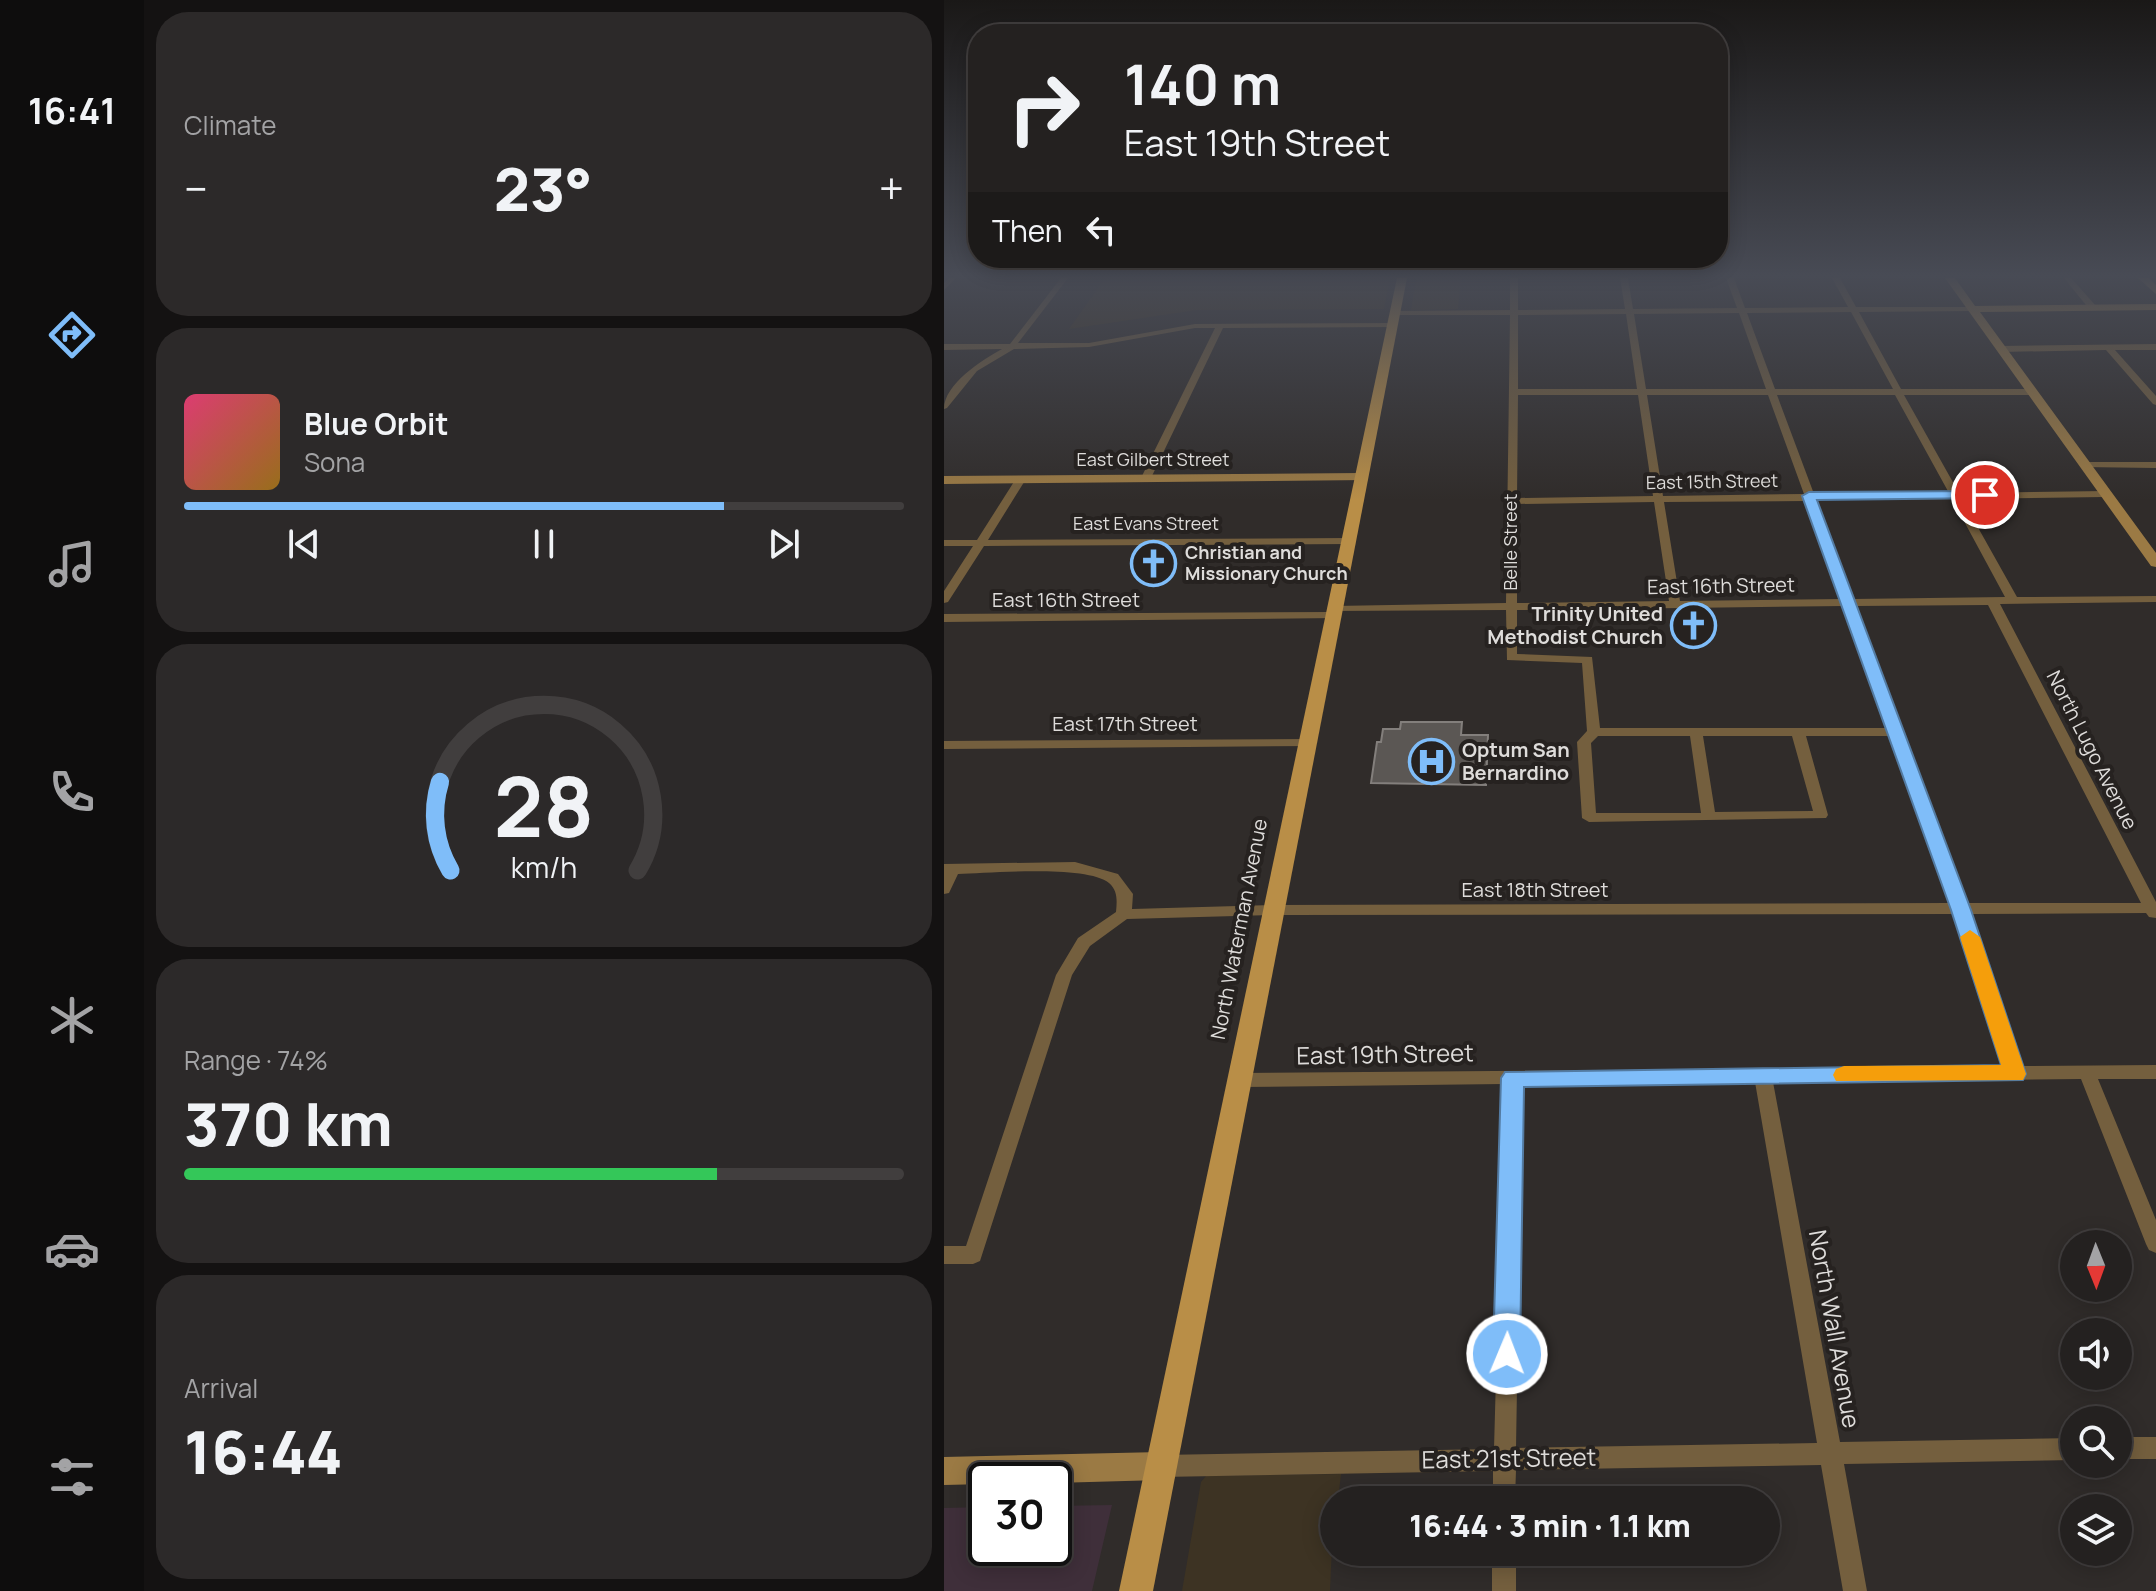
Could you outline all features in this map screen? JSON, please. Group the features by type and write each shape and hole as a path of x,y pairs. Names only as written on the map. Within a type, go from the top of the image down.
{"main road":[{"name":"North Waterman Avenue","path":"1136,1591 1387,352"}],"street":[{"path":"944,406 980,364 1001,352"},
{"path":"1146,478 1207,352"},
{"name":"Belle Street","path":"1512,352 1511,657 1588,660 1594,732"},
{"path":"1636,352 1675,605"},
{"path":"1757,352 1961,910 2015,1074"},
{"path":"1877,352 2013,601"},
{"path":"2002,352 2156,563"},
{"path":"2113,352 2156,402"},
{"path":"1512,392 2031,392"},
{"path":"2084,465 2156,465"},
{"name":"East Gilbert Street","path":"944,480 1362,477"},
{"path":"944,600 1021,479"},
{"name":"East 15th Street","path":"1512,501 2105,494"},
{"name":"East Evans Street","path":"944,543 1349,541"},
{"name":"East 16th Street","path":"944,618 2156,599"},
{"name":"North Lugo Avenue","path":"1992,601 2154,911"},
{"path":"1798,732 1821,815 1589,818 1584,742 1594,732 1697,739 1798,732 1895,732"},
{"path":"1697,739 1709,817"},
{"name":"East 17th Street","path":"944,745 1307,743"},
{"path":"944,889 949,869 1075,867 1113,878 1125,894 1124,914 1084,942 1064,975 973,1255 944,1255"},
{"name":"East 18th Street","path":"1124,914 1273,910 2154,911"},
{"name":"East 19th Street","path":"1239,1080 2156,1072"},
{"path":"2087,1073 2156,1244"},
{"name":"North Wall Avenue","path":"1763,1076 1855,1591"},
{"path":"1504,1486 1513,1078"},
{"path":"2132,1448 2156,1448"},
{"name":"East 21st Street","path":"944,1471 2060,1449"},
{"path":"1504,1566 1504,1591"}],"shaded area":[{"path":"1341,1474 1340,1486 1320,1486 1320,1566 1331,1566 1330,1591 1182,1591 1201,1482 1206,1476"},
{"path":"1112,1505 1092,1591 944,1591 944,1508 968,1507 968,1566 1072,1566 1072,1506"}],"building":[{"name":"Optum San Bernardino","path":"1401,722 1462,722 1461,735 1488,735 1486,785 1371,783 1377,742 1381,742 1383,729 1400,729"}],"slow traffic":[{"path":"1844,1075 2015,1074 1970,937"}],"place":[{"name":"Christian and Missionary Church","path":"1154,563"},
{"name":"Trinity United Methodist Church","path":"1694,625"},
{"name":"Optum San Bernardino","path":"1431,761"}],"route":[{"path":"1507,1354 1513,1078 2015,1074 1961,910 1851,603 1809,496 1985,495"}]}
